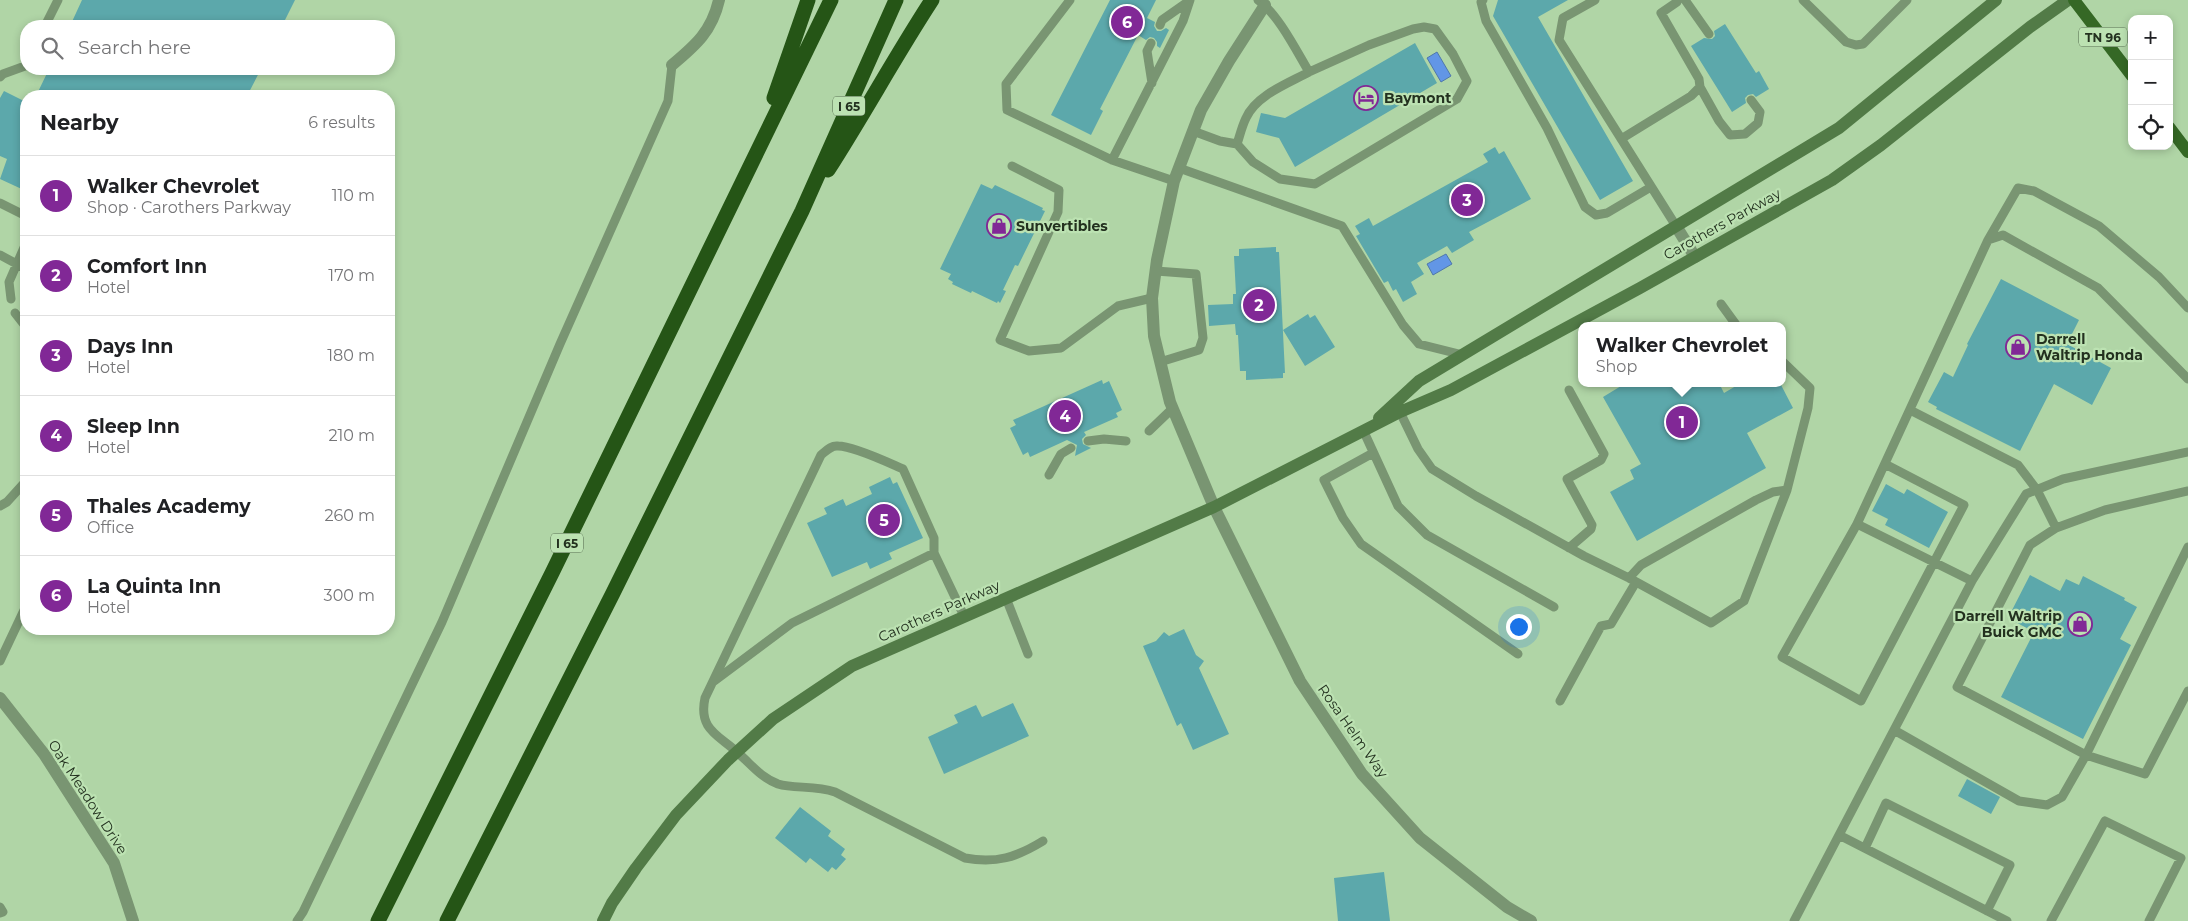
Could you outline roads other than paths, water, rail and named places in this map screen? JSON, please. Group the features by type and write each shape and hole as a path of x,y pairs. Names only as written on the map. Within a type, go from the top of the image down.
{"highway":[{"path":"752,164 808,0"},
{"name":"I 65","path":"378,921 548,582 831,0"},
{"name":"I 65","path":"447,921 613,593 802,211 896,0"},
{"path":"802,211 867,110 909,35 932,0"}],"main road":[{"name":"Carothers Parkway","path":"1364,432 1419,381 1838,128 1996,0"},
{"name":"Carothers Parkway","path":"603,921 612,903 636,868 676,815 737,752 773,719 852,666 1214,507 1400,412 1451,390 1695,257 1832,180 1881,145 2023,32 2068,0"},
{"name":"TN 96","path":"2074,0 2128,71"},
{"path":"2173,132 2188,152"}],"street":[{"path":"672,64 697,44 715,19 719,0"},
{"name":"Rosa Helm Way","path":"1264,2 1201,110 1174,181 1152,298 1154,336 1173,408 1214,507 1300,681 1362,774 1420,838 1506,907 1531,921"},
{"path":"1676,226 1695,257"},
{"name":"Oak Meadow Drive","path":"0,698 44,754 114,863 133,921"}],"lane":[{"path":"47,20 58,0"},
{"path":"1070,0 1006,84 1007,110 1112,160 1174,181"},
{"path":"1483,0 1481,2 1486,21 1547,128 1585,208 1596,215 1607,213 1651,187"},
{"path":"1595,0 1563,18 1559,40 1676,226"},
{"path":"1709,34 1680,0 1661,13 1699,79 1700,87 1719,121 1730,135 1744,134 1758,123 1760,112 1751,100"},
{"path":"1803,0 1846,42 1856,45 1863,44 1907,0"},
{"path":"1112,160 1184,21 1190,1"},
{"path":"1160,24 1162,20 1190,1"},
{"path":"1264,2 1296,49 1308,72"},
{"path":"1193,131 1220,141 1237,144 1253,162 1280,179 1315,184 1457,99 1467,82 1453,54 1435,29 1424,27 1369,45 1308,72 1266,96 1253,107 1246,117 1237,144"},
{"path":"1151,43 1147,50 1152,83"},
{"path":"296,921 303,912 442,622 560,344 668,101 672,64"},
{"path":"0,77 20,68"},
{"path":"1621,139 1691,96 1700,87"},
{"path":"1012,166 1059,190 1058,212 1000,340 1029,351 1061,348 1118,306 1152,298"},
{"path":"1179,168 1342,226 1403,324 1419,344 1463,355"},
{"path":"1885,464 1964,505 1861,701 1782,656 1857,524 1988,240 2018,188 2034,191 2099,226 2159,277 2188,308"},
{"path":"0,203 20,213"},
{"path":"1988,240 2003,235 2098,288 2188,379"},
{"path":"11,299 9,282 20,254"},
{"path":"0,255 20,265"},
{"path":"1156,271 1196,274 1203,338 1199,350 1160,362"},
{"path":"1720,304 1735,322"},
{"path":"16,312 20,318"},
{"path":"1400,412 1418,449 1432,468 1476,496 1569,548 1633,580 1710,623 1744,600 1787,490 1808,408 1810,388 1786,365"},
{"path":"1569,390 1604,454 1601,460 1567,480 1592,524 1591,529 1569,548"},
{"path":"1149,431 1173,408"},
{"path":"1910,410 2018,465 2037,490 2056,528"},
{"path":"1364,432 1398,506 1427,535 1554,607"},
{"path":"1088,441 1104,439 1126,441"},
{"path":"964,616 934,553 934,538 903,469 878,458 846,448 830,447 821,455 705,698 703,708 705,720 712,731 726,745 737,752 754,770 766,779 780,785 822,787 835,792 965,858 983,862 1008,858 1043,841"},
{"path":"1049,475 1061,454 1071,448"},
{"path":"1794,921 1972,581 2026,494 2063,479 2188,452"},
{"path":"1373,453 1324,480 1343,518 1361,544 1518,654"},
{"path":"0,506 7,502 20,488"},
{"path":"1560,702 1601,626 1611,624 1641,565 1756,500 1773,492 1787,490"},
{"path":"2188,491 2105,510 2056,528 2030,545 1957,688 2086,755 2145,774 2188,691"},
{"path":"1857,524 1972,581"},
{"path":"1894,730 2019,801 2047,804 2062,797 2086,755 2188,546"},
{"path":"712,683 800,619 934,553"},
{"path":"1006,598 1028,654"},
{"path":"0,661 20,619"},
{"path":"1865,848 1886,804 2010,866 1987,911"},
{"path":"2051,921 2105,821 2181,858 2149,921"},
{"path":"1839,835 2007,921"},
{"path":"0,907 3,912 0,913"}],"water":[{"path":"1437,52 1451,76 1441,82 1427,58"},
{"path":"1446,254 1452,264 1433,275 1427,264"}],"place":[{"name":"La Quinta Inn","path":"1127,22"},
{"name":"Baymont","path":"1366,98"},
{"name":"Days Inn","path":"1467,200"},
{"name":"Sunvertibles","path":"999,226"},
{"name":"Comfort Inn","path":"1259,305"},
{"name":"Darrell Waltrip Honda","path":"2018,347"},
{"name":"Sleep Inn","path":"1065,416"},
{"name":"Walker Chevrolet","path":"1682,422"},
{"name":"Thales Academy","path":"884,520"},
{"name":"Darrell Waltrip Buick GMC","path":"2080,624"}]}
